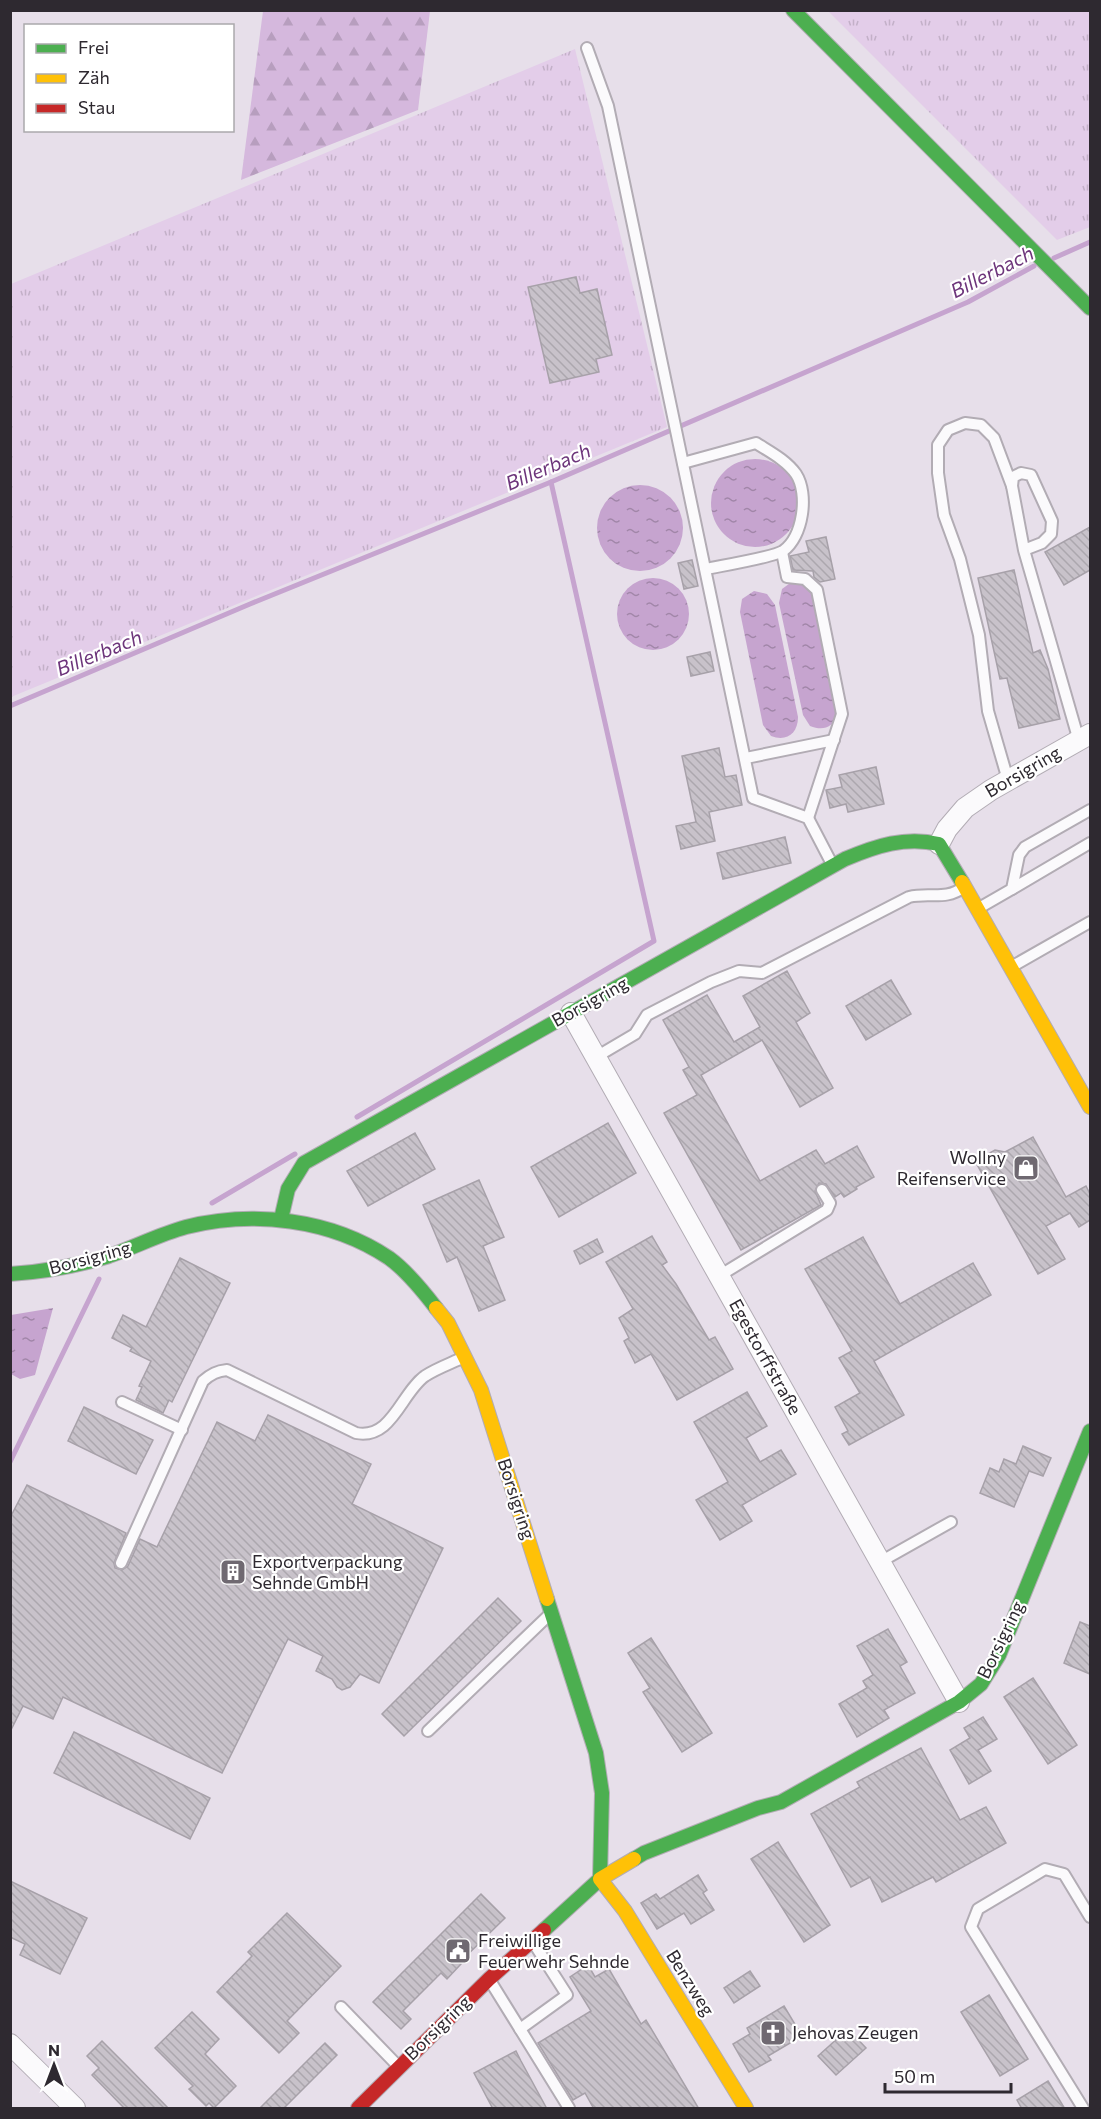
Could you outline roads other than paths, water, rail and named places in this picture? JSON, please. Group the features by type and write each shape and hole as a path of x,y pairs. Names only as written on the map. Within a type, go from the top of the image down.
{"street":[{"path":"793,10 1090,308"},
{"name":"Borsigring","path":"281,1219 284,1197 294,1176 304,1163 833,866 868,849 888,843 916,840 939,844 947,828 965,808 1008,780 1085,738"},
{"path":"939,844 1011,967 1083,1077 1090,1107"},
{"name":"Egestorffstraße","path":"570,1013 959,1702"},
{"name":"Borsigring","path":"10,1274 39,1272 108,1256 186,1227 228,1221 281,1219 320,1228 357,1241 390,1259 422,1290 448,1323 481,1390 596,1753 602,1792 600,1879"},
{"name":"Borsigring","path":"358,2109 398,2066 531,1939 600,1879 644,1853 758,1808 781,1802 959,1702 981,1684 999,1655 1090,1431"},
{"name":"Benzweg","path":"600,1879 625,1911 746,2109"},
{"path":"10,2044 75,2109"}],"lane":[{"path":"587,48 608,106 753,798 808,818 833,866"},
{"path":"1008,780 988,711 979,635 960,559 944,515 938,473 938,445 948,430 965,423 981,425 994,438 1012,486 1024,550 1085,738"},
{"path":"683,464 756,443 778,456 797,475 803,498 801,522 793,540 782,552 706,569"},
{"path":"1012,486 1013,477 1021,473 1031,476 1052,521 1051,534 1042,543 1024,550"},
{"path":"782,552 787,577 805,579 817,590 842,714 808,818"},
{"path":"746,758 834,740"},
{"path":"1012,889 1019,855 1025,847 1090,810"},
{"path":"978,909 1090,843"},
{"path":"596,1057 635,1034 647,1015 711,982 739,971 762,973 909,897 921,894 941,896 954,894 965,886"},
{"path":"1011,967 1090,922"},
{"path":"719,1276 827,1210 830,1203 822,1190"},
{"path":"121,1563 204,1381 209,1375 227,1370 356,1433 365,1434 382,1429 420,1380 464,1356"},
{"path":"122,1402 182,1430"},
{"path":"880,1562 951,1522"},
{"path":"428,1731 552,1613"},
{"path":"1083,2109 971,1927 978,1909 1045,1869 1064,1874 1090,1917"},
{"path":"520,2029 567,1995 531,1939"},
{"path":"489,1979 569,2109"},
{"path":"341,2007 398,2066"}],"water":[{"path":"755,459 772,463 786,472 795,486 799,503 795,520 786,534 772,543 755,547 738,543 724,534 715,520 711,503 715,486 724,472 738,463"},
{"path":"640,485 657,488 671,497 680,511 683,528 680,545 671,559 657,568 640,571 623,568 609,559 600,545 597,528 600,511 609,497 623,488"},
{"path":"646,578 660,578 679,588 689,607 689,621 679,640 660,650 646,650 627,640 617,621 617,607 627,588"},
{"path":"793,581 812,589 838,715 830,726 823,728 810,726 803,715 779,603 782,589"},
{"path":"754,591 767,594 775,605 798,717 793,732 782,738 771,736 763,725 740,612 742,599"},
{"path":"53,1308 35,1375 20,1379 11,1374 11,1315"}],"waterway":[{"name":"Billerbach","path":"1054,258 1090,242"},
{"name":"Billerbach","path":"10,706 250,604 551,482 968,302 1034,266"},
{"path":"357,1117 654,941 551,482"},
{"path":"212,1203 295,1154"},
{"path":"10,1462 99,1279"}],"place":[{"name":"Wollny Reifenservice","path":"1026,1168"},
{"name":"Exportverpackung Sehnde GmbH","path":"233,1572"},
{"name":"Freiwillige Feuerwehr Sehnde","path":"458,1951"},
{"name":"Jehovas Zeugen","path":"773,2033"}]}
